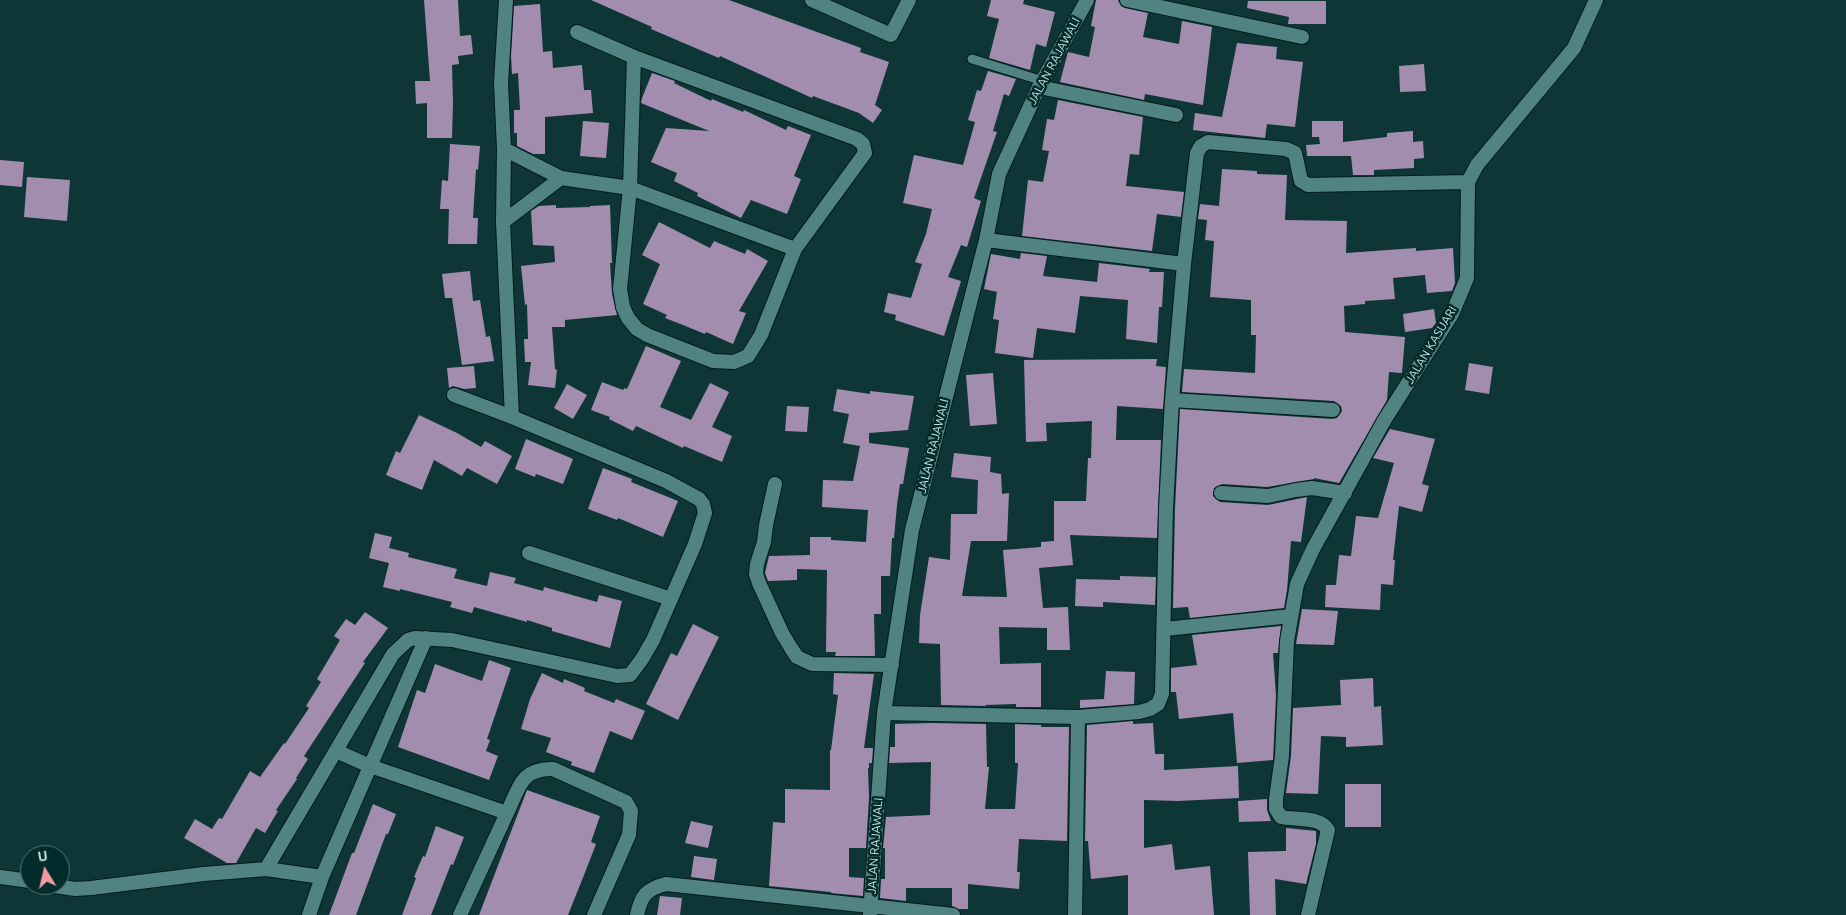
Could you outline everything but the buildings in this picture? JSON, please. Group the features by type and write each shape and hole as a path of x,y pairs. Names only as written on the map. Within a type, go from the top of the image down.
{"street":[{"path":"506,0 502,83 504,222 512,417"},
{"path":"812,0 891,35 909,0"},
{"name":"JALAN RAJAWALI","path":"870,911 884,713 912,530 986,240 999,174 1041,84 1087,0"},
{"path":"1127,0 1302,37"},
{"path":"884,713 1078,718 1139,712 1150,709 1158,704 1162,694 1165,629 1166,508 1172,400 1184,264 1197,153 1201,146 1208,142 1286,149 1296,153 1301,181 1308,185 1468,182 1477,165 1574,48 1596,0"},
{"path":"576,32 634,57 857,139 863,144 865,152 795,249 761,335 748,356 734,362 713,361 637,330 623,307 620,289 630,188 634,57"},
{"path":"1041,84 1176,115"},
{"path":"504,149 561,178 630,188 795,249"},
{"path":"504,222 561,178"},
{"name":"JALAN KASUARI","path":"1308,915 1328,830 1323,824 1316,821 1281,817 1276,810 1282,756 1287,641 1297,584 1314,549 1386,419 1452,314 1468,278 1468,182"},
{"path":"986,240 1184,264"},
{"path":"266,869 392,654 408,640 426,638 452,640 606,674 630,675 642,660 653,640 695,544 705,513 699,499 666,482 512,417 454,395"},
{"path":"1172,400 1333,410"},
{"path":"775,484 756,574 758,583 791,648 797,657 812,664 892,665"},
{"path":"1221,493 1268,496 1312,488 1346,493"},
{"path":"529,553 671,599"},
{"path":"1165,629 1291,616"},
{"path":"309,915 322,876 426,638"},
{"path":"1075,915 1078,718"},
{"path":"336,751 370,766 507,813"},
{"path":"460,915 522,782 531,772 540,769 553,770 626,802 631,811 629,835 594,915"},
{"path":"70,888 91,888 204,874 266,869 322,876"},
{"path":"0,877 20,880"},
{"path":"637,915 640,903 647,892 653,887 666,884 870,911 953,915"}],"lane":[{"path":"972,59 1041,84"}]}
